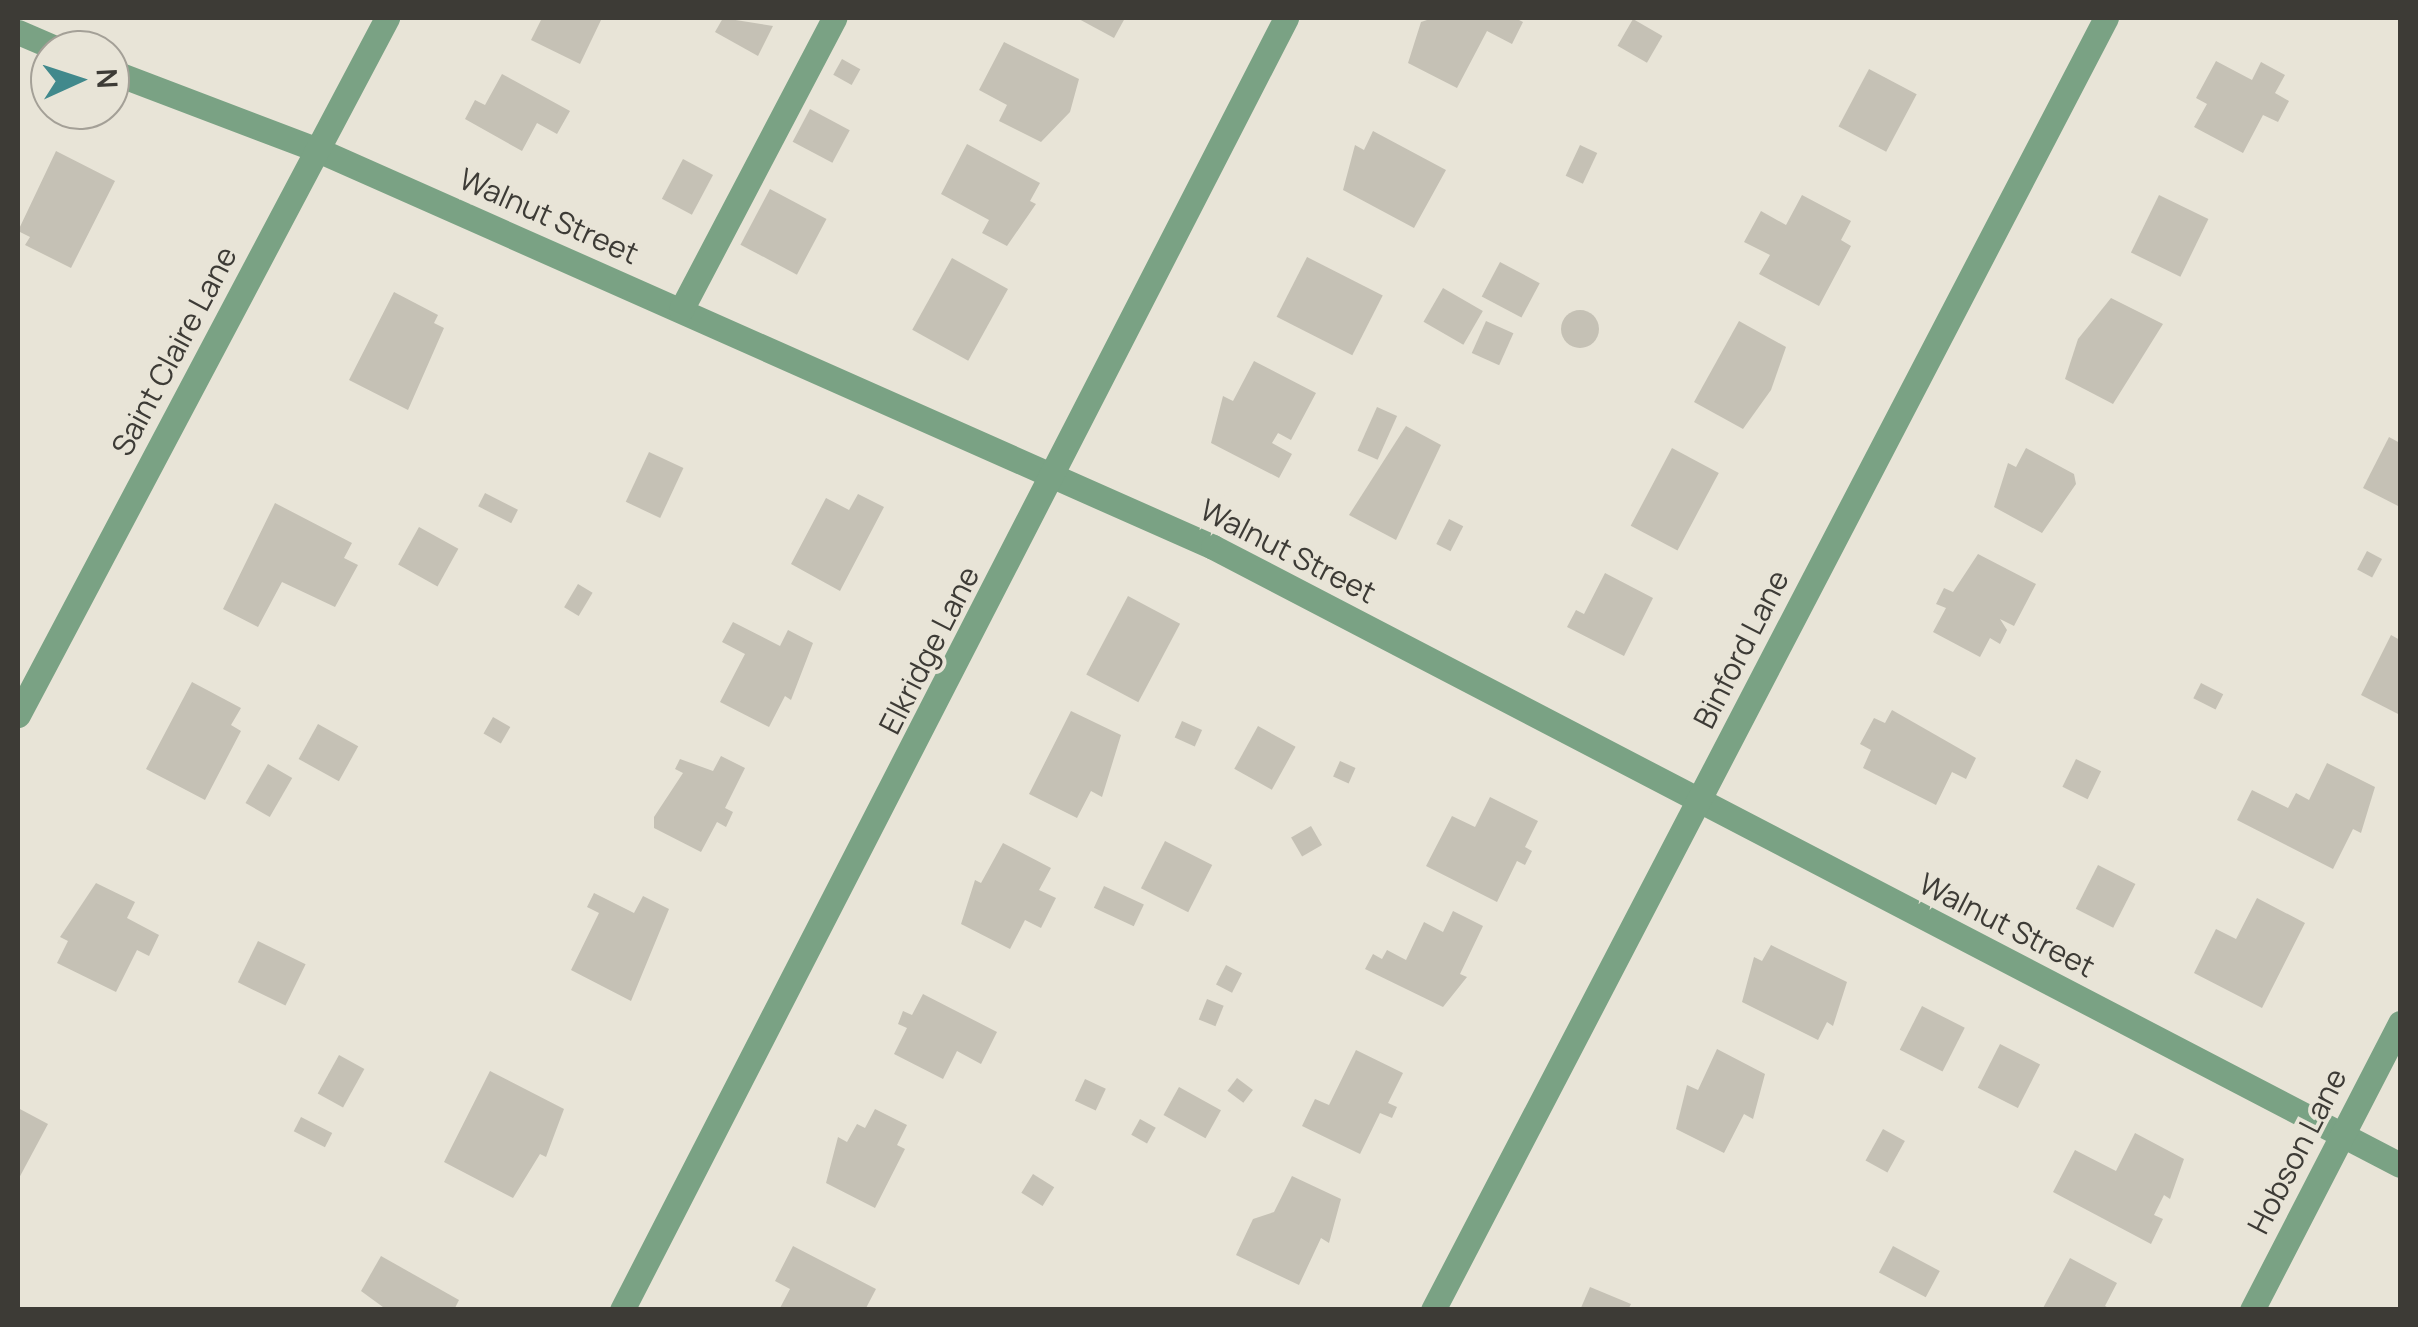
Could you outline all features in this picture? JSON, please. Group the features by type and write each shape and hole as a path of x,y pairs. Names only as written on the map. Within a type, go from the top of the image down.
{"street":[{"name":"Saint Claire Lane","path":"18,715 387,18"},
{"path":"682,310 834,18"},
{"name":"Elkridge Lane","path":"622,1310 1286,18"},
{"name":"Binford Lane","path":"1433,1310 2106,18"},
{"name":"Walnut Street","path":"130,79 318,150 1054,473 2400,1165"},
{"name":"Hobson Lane","path":"2252,1310 2400,1023"}],"building":[{"path":"542,18 602,18 580,64 531,40"},
{"path":"723,18 773,26 758,56 715,32"},
{"path":"1077,18 1125,18 1114,38"},
{"path":"1433,18 1515,18 1523,22 1512,44 1487,31 1457,88 1408,63 1421,22"},
{"path":"1633,19 1662,36 1647,63 1618,46"},
{"path":"1004,42 1079,79 1070,112 1041,142 999,121 1007,105 979,90"},
{"path":"842,59 860,69 852,85 833,75"},
{"path":"2216,61 2252,80 2261,62 2285,75 2275,93 2289,101 2278,122 2263,115 2243,153 2194,127 2207,104 2196,98"},
{"path":"1869,69 1917,94 1886,152 1838,126"},
{"path":"502,74 570,111 557,134 537,123 522,151 465,119 475,100 485,105"},
{"path":"810,109 850,130 832,163 793,142"},
{"path":"1373,131 1446,170 1414,228 1343,190 1355,145 1364,150"},
{"path":"967,144 1040,183 1030,201 1036,204 1007,246 982,233 989,220 941,194"},
{"path":"1580,145 1597,153 1583,184 1566,176"},
{"path":"56,151 115,181 71,268 25,245 30,237 18,231"},
{"path":"683,159 713,175 692,215 662,199"},
{"path":"770,189 827,219 797,275 740,245"},
{"path":"1802,195 1851,221 1841,240 1851,246 1819,306 1759,274 1770,255 1744,242 1761,211 1786,225"},
{"path":"2159,195 2208,219 2180,277 2131,253"},
{"path":"1307,257 1383,296 1352,355 1277,317"},
{"path":"952,258 1008,289 968,361 912,330"},
{"path":"1500,262 1540,283 1521,318 1482,296"},
{"path":"1443,288 1483,311 1463,345 1424,322"},
{"path":"394,292 438,315 434,323 444,328 408,410 349,380"},
{"path":"2111,298 2163,324 2113,404 2065,379 2078,339"},
{"path":"1580,310 1594,315 1599,329 1594,343 1580,348 1566,343 1561,329 1566,315"},
{"path":"1486,321 1513,333 1499,365 1472,353"},
{"path":"1739,321 1786,347 1771,390 1743,429 1694,402"},
{"path":"1254,361 1316,393 1291,440 1278,433 1272,443 1292,454 1279,478 1211,443 1223,396 1233,401"},
{"path":"1377,407 1397,416 1378,460 1357,451"},
{"path":"1406,426 1441,445 1396,540 1349,515"},
{"path":"2389,437 2400,443 2400,507 2363,488"},
{"path":"1672,448 1719,473 1677,551 1631,526"},
{"path":"2026,448 2074,474 2076,484 2042,533 1994,507 2008,463 2016,467"},
{"path":"649,452 683,468 660,518 626,502"},
{"path":"485,493 518,510 511,523 478,506"},
{"path":"858,494 884,507 840,591 791,564 826,498 849,510"},
{"path":"275,503 352,543 344,558 358,565 335,607 282,582 258,627 223,609"},
{"path":"1449,519 1463,526 1451,551 1436,544"},
{"path":"419,527 458,549 438,586 398,565"},
{"path":"2367,551 2382,559 2372,578 2357,570"},
{"path":"1978,554 2036,584 2014,626 2000,619 2007,630 2000,644 1990,638 1980,657 1933,632 1946,608 1936,604 1944,588 1953,592"},
{"path":"1605,573 1653,598 1624,656 1567,627 1576,610 1584,614"},
{"path":"578,584 593,593 579,616 564,607"},
{"path":"1128,596 1180,624 1138,702 1086,675"},
{"path":"733,622 780,646 788,630 813,643 791,700 785,696 769,727 720,702 745,654 722,642"},
{"path":"2391,635 2400,640 2400,715 2361,695"},
{"path":"192,682 241,708 231,725 241,731 205,800 146,769"},
{"path":"2201,683 2223,694 2216,709 2193,698"},
{"path":"1892,710 1976,758 1966,779 1952,772 1936,805 1863,768 1871,750 1860,744 1874,718 1885,723"},
{"path":"1071,711 1121,735 1102,797 1091,791 1077,818 1029,794"},
{"path":"493,717 510,727 501,743 484,733"},
{"path":"1182,721 1202,730 1195,746 1175,737"},
{"path":"318,724 358,746 339,781 299,759"},
{"path":"1258,726 1296,747 1272,790 1234,769"},
{"path":"721,756 745,768 725,808 733,812 726,827 717,822 701,852 654,828 654,817 683,773 675,769 680,759 713,771"},
{"path":"2076,759 2101,771 2088,799 2062,787"},
{"path":"1340,761 1356,768 1349,783 1333,777"},
{"path":"2327,763 2375,787 2361,833 2353,829 2333,869 2237,820 2252,790 2288,808 2296,793 2309,800"},
{"path":"268,764 292,778 270,817 246,803"},
{"path":"1490,797 1538,821 1525,847 1532,851 1525,865 1517,861 1497,902 1426,866 1452,816 1475,827"},
{"path":"1311,826 1322,845 1302,857 1291,838"},
{"path":"1165,841 1212,865 1188,912 1141,888"},
{"path":"1003,843 1051,868 1039,890 1056,898 1041,928 1025,920 1010,949 961,924 975,880 981,883"},
{"path":"2098,865 2135,884 2113,928 2076,909"},
{"path":"96,883 135,902 127,918 159,935 149,956 137,950 116,992 57,963 68,941 60,937"},
{"path":"1104,886 1144,905 1134,926 1094,908"},
{"path":"594,893 634,913 643,896 669,909 631,1001 571,970 599,913 587,907"},
{"path":"2257,898 2305,923 2262,1008 2194,973 2216,929 2236,939"},
{"path":"1453,911 1483,926 1460,974 1467,977 1443,1007 1365,969 1373,954 1382,959 1387,950 1406,960 1424,922 1443,932"},
{"path":"258,941 306,964 285,1006 238,982"},
{"path":"1771,945 1847,982 1833,1026 1827,1022 1818,1040 1742,1002 1754,957 1762,961"},
{"path":"1226,965 1242,973 1232,993 1216,985"},
{"path":"923,994 997,1032 981,1064 957,1051 943,1079 894,1054 907,1028 898,1024 903,1011 912,1015"},
{"path":"1207,999 1224,1006 1215,1026 1199,1019"},
{"path":"1922,1006 1965,1028 1943,1071 1900,1050"},
{"path":"2000,1044 2040,1064 2018,1108 1978,1088"},
{"path":"1717,1049 1765,1074 1753,1119 1744,1114 1724,1153 1676,1129 1687,1085 1698,1090"},
{"path":"1356,1050 1403,1073 1388,1103 1397,1107 1392,1118 1380,1113 1360,1154 1302,1126 1315,1099 1329,1105"},
{"path":"339,1055 364,1069 343,1108 318,1093"},
{"path":"490,1071 564,1109 546,1157 540,1154 513,1198 444,1162"},
{"path":"1237,1078 1253,1090 1243,1103 1227,1091"},
{"path":"1085,1079 1106,1089 1096,1110 1075,1101"},
{"path":"1179,1087 1221,1110 1205,1138 1163,1115"},
{"path":"18,1108 48,1124 18,1180"},
{"path":"875,1109 907,1125 897,1145 905,1149 875,1208 826,1183 838,1137 847,1142 857,1124 865,1128"},
{"path":"301,1117 332,1133 325,1147 294,1131"},
{"path":"1140,1119 1156,1128 1147,1143 1131,1135"},
{"path":"1883,1129 1905,1141 1887,1173 1866,1160"},
{"path":"2135,1133 2184,1159 2170,1199 2164,1195 2154,1215 2163,1219 2151,1244 2053,1192 2075,1150 2116,1171"},
{"path":"1033,1174 1054,1187 1043,1206 1021,1193"},
{"path":"1292,1176 1341,1199 1329,1243 1321,1238 1299,1285 1236,1255 1253,1219 1274,1212"},
{"path":"793,1246 876,1289 865,1310 780,1308 790,1289 775,1281"},
{"path":"1893,1246 1940,1271 1926,1297 1879,1272"},
{"path":"381,1256 459,1300 454,1310 387,1310 361,1291"},
{"path":"2070,1258 2117,1283 2105,1306 2113,1310 2042,1310"},
{"path":"1590,1287 1631,1304 1628,1310 1580,1310"}]}
